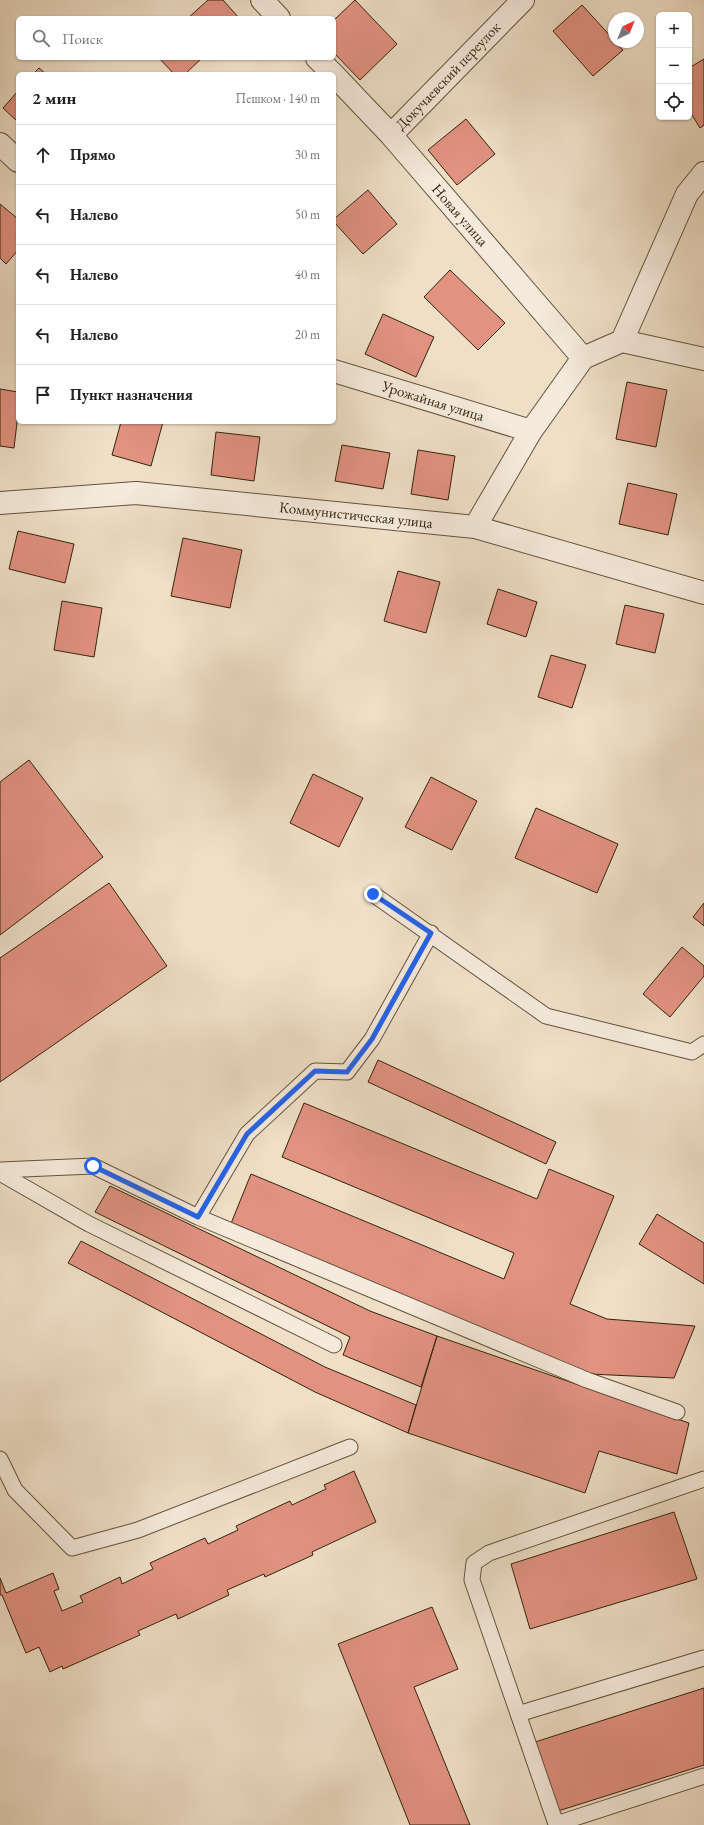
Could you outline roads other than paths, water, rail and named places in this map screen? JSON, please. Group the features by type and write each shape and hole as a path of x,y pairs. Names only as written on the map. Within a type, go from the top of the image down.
{"street":[{"path":"262,0 277,16"},
{"name":"Докучаевский переулок","path":"391,135 523,0"},
{"name":"Новая улица","path":"320,60 330,72"},
{"name":"Новая улица","path":"336,78 391,135 583,358"},
{"path":"0,144 16,159"},
{"path":"622,341 687,194 704,173"},
{"path":"475,527 531,431 583,358 622,341 704,359"},
{"name":"Урожайная улица","path":"336,372 531,431"},
{"name":"Коммунистическая улица","path":"0,503 136,493 475,527 704,593"}],"lane":[{"path":"373,894 431,933 546,1016 692,1052 704,1044"},
{"path":"198,1217 247,1134 315,1071 347,1072 372,1039 431,933"},
{"path":"0,1171 93,1166 198,1217 587,1380 677,1412"},
{"path":"0,1171 89,1224 334,1345"},
{"path":"0,1459 15,1490 72,1548 138,1530 350,1447"},
{"path":"704,1479 490,1553 474,1563 472,1580 556,1824 704,1776"},
{"path":"518,1714 704,1658"}]}
